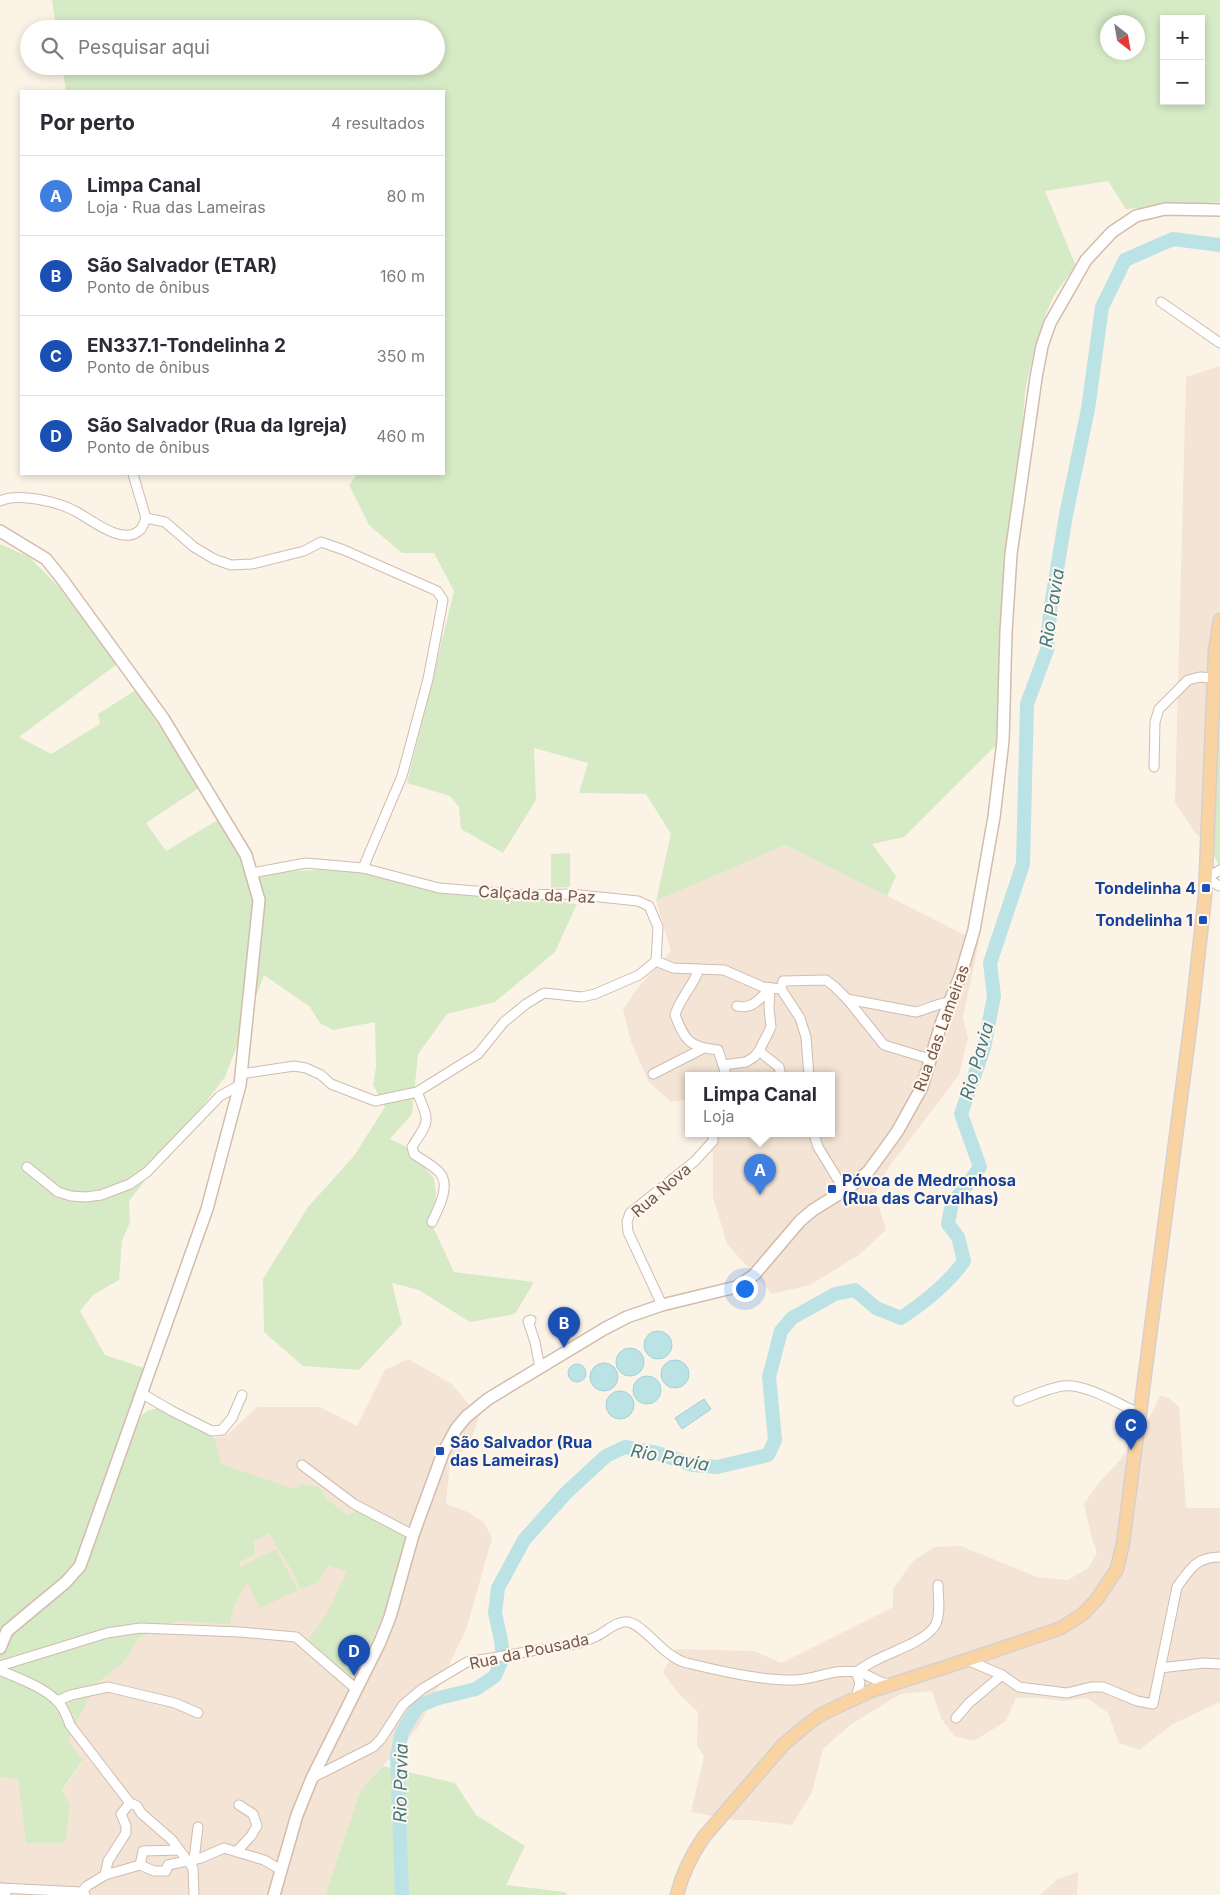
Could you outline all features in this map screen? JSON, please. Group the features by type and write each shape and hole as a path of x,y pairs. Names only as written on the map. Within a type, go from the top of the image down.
{"main road":[{"path":"677,1895 692,1854 703,1838 783,1746 808,1724 856,1696 1061,1628 1083,1614 1097,1599 1117,1569 1123,1543 1141,1414 1191,1022 1207,878 1215,651 1220,620"}],"street":[{"name":"Rua das Lameiras","path":"274,1895 297,1815 312,1778 380,1642 390,1617 413,1535 443,1453 456,1429 466,1417 488,1399 627,1317 662,1305 736,1287 754,1275 800,1221 813,1210 845,1191 868,1172 897,1132 922,1087 930,1058 961,974 973,934 994,817 1003,741 1006,632 1012,546 1036,378 1042,346 1050,323 1086,260 1112,232 1136,216 1165,209 1220,210"},
{"path":"1161,302 1220,343"},
{"path":"0,501 25,497 49,502 74,510 110,533 132,535 141,529 146,518 134,475"},
{"path":"146,518 165,522 194,547 214,559 231,566 252,564 304,551 322,542 437,591 443,600 428,679 402,776 363,868"},
{"path":"0,531 46,559 163,718 246,855 259,900 241,1079 207,1210 80,1566 66,1582 7,1631 0,1648"},
{"path":"1154,767 1155,722 1159,709 1188,680 1200,676 1214,678"},
{"path":"1205,896 1220,886 1207,878 1220,870 1208,856"},
{"name":"Calçada da Paz","path":"252,873 306,863 363,868 439,888 524,895 571,894 638,901 649,906 658,927 656,961"},
{"path":"27,1167 58,1192 71,1196 101,1195 130,1184 147,1172 220,1096 241,1079 294,1066 306,1068 321,1075 331,1084 375,1101 417,1092 478,1054 504,1022 526,1004 544,993 582,997 595,994 640,975 656,961 673,968 724,970 763,987 781,989"},
{"path":"699,969 694,982 679,1001 675,1015 684,1037 689,1043 702,1049 718,1050 725,1072"},
{"path":"808,1072 806,1037 800,1018 781,989 783,980 826,980 847,1000 884,1045 930,1058"},
{"path":"737,1006 749,1007 770,988"},
{"path":"723,1065 746,1062 759,1051 771,1027 769,1008 770,988"},
{"path":"847,1000 916,1012 927,1010 940,1003 950,1002"},
{"path":"653,1074 702,1049"},
{"path":"759,1051 779,1067 780,1072"},
{"path":"417,1092 427,1116 427,1124 412,1147 414,1154 440,1173 445,1186 432,1222"},
{"name":"Rua Nova","path":"662,1305 628,1232 627,1222 630,1213 695,1161 713,1141 712,1137"},
{"path":"815,1137 818,1147 845,1191"},
{"path":"531,1320 528,1321 535,1342 540,1368"},
{"path":"1018,1401 1064,1386 1077,1387 1109,1397 1141,1414"},
{"path":"141,1393 212,1431 222,1430 232,1418 242,1395"},
{"path":"302,1465 354,1504 413,1535"},
{"path":"967,1660 1002,1675 1019,1688 1067,1693 1091,1687 1102,1687 1137,1701 1153,1704 1177,1587 1198,1561 1210,1557 1220,1557"},
{"path":"856,1696 860,1683 860,1674 874,1661 920,1640 936,1624 939,1608 938,1585"},
{"name":"Rua da Pousada","path":"312,1778 373,1747 382,1739 403,1705 422,1688 467,1662 579,1643 596,1637 626,1621 634,1624 670,1655 691,1664 783,1680 800,1680 836,1672 860,1674"},
{"path":"0,1666 107,1633 140,1628 240,1632 296,1637 356,1689"},
{"path":"1160,1668 1204,1663 1220,1664"},
{"path":"0,1670 41,1689 57,1701 64,1710 70,1725 130,1803 137,1806 141,1813 166,1834 191,1861"},
{"path":"860,1674 870,1676 877,1682 890,1684"},
{"path":"860,1674 871,1691"},
{"path":"956,1718 969,1703 1002,1675"},
{"path":"57,1701 71,1695 108,1687 174,1704 198,1713"},
{"path":"323,1759 340,1764"},
{"path":"105,1875 108,1861 126,1833 126,1826 120,1814 130,1803"},
{"path":"237,1851 251,1836 257,1826 252,1814 240,1805"},
{"path":"194,1895 191,1861 198,1827"},
{"path":"0,1889 83,1894 87,1886 105,1875 140,1865 154,1871 166,1871 168,1865 191,1861 224,1848 264,1860 281,1870"},
{"path":"140,1865 143,1851 179,1850"},
{"path":"0,1889 5,1895"}],"shaded area":[{"path":"1220,366 1220,858 1193,830 1175,802 1186,377"},
{"path":"786,845 979,942 963,1017 968,1038 959,1075 888,1168 875,1193 886,1230 859,1255 810,1285 772,1294 727,1244 713,1197 713,1155 708,1137 835,1137 835,1072 685,1072 685,1100 671,1102 649,1082 631,1042 623,1009 640,985 671,951 656,901"},
{"path":"408,1359 452,1384 479,1417 470,1443 450,1463 446,1504 468,1512 484,1523 492,1538 466,1630 418,1728 361,1789 325,1895 0,1895 0,1777 18,1779 26,1843 83,1761 68,1741 95,1685 126,1660 139,1638 178,1621 230,1625 234,1606 247,1581 239,1569 240,1562 255,1554 254,1541 269,1534 325,1539 354,1512 348,1515 328,1500 319,1487 295,1489 220,1464 215,1438 228,1434 257,1407 320,1407 357,1426 385,1370"},
{"path":"1160,1396 1169,1398 1179,1407 1186,1508 1220,1508 1220,1702 1173,1724 1139,1750 1119,1743 1108,1713 1087,1698 1063,1701 1016,1698 1006,1721 974,1741 954,1736 941,1718 932,1691 900,1694 850,1725 823,1749 812,1792 792,1825 734,1820 691,1812 704,1756 697,1745 698,1712 678,1693 663,1672 675,1649 754,1651 781,1663 893,1607 893,1589 913,1561 934,1547 961,1546 1037,1577 1068,1580 1088,1568 1097,1553 1084,1504 1097,1485 1121,1459 1150,1417"},
{"path":"1078,1872 1077,1895 1040,1895 1058,1879"}],"green space":[{"path":"52,0 1220,0 1220,202 1126,209 1108,181 1045,191 1076,266 1057,291 1046,314 1037,340 1025,392 998,743 904,837 872,844 896,876 887,896 786,845 656,901 671,834 646,794 579,793 588,763 534,748 536,800 503,853 461,829 459,807 450,796 407,783 454,591 434,553 402,553 369,525 349,485 356,475 445,475 445,90 66,90 63,75 445,75 445,20 55,20"},
{"path":"0,544 29,557 58,586 117,664 19,737 51,754 100,724 98,714 136,690 199,788 146,823 166,851 221,818 252,873 335,869 577,904 555,952 495,1002 447,1014 418,1054 412,1114 390,1139 405,1146 434,1178 436,1193 434,1229 454,1272 534,1282 515,1314 470,1322 419,1290 392,1283 402,1324 359,1370 303,1366 264,1332 263,1279 308,1207 354,1156 385,1107 373,1085 376,1067 375,1022 333,1030 320,1023 310,1007 264,975 225,1077 129,1201 130,1222 122,1241 119,1280 93,1295 80,1311 105,1355 144,1368 139,1418 147,1411 157,1408 215,1438 221,1464 295,1489 302,1484 319,1487 328,1500 348,1515 358,1510 407,1538 393,1592 357,1673 349,1676 307,1641 327,1614 347,1571 328,1565 318,1582 300,1589 293,1572 269,1534 254,1541 255,1554 240,1562 240,1567 276,1549 298,1590 260,1608 247,1582 234,1606 230,1625 178,1621 139,1638 126,1660 95,1685 68,1741 83,1760 62,1790 70,1805 65,1843 26,1843 18,1779 0,1777"},
{"path":"1220,739 1220,867 1212,852 1216,745"},
{"path":"570,853 570,887 551,888 551,854"},
{"path":"383,1766 455,1783 476,1815 525,1846 506,1885 565,1892 567,1895 325,1895 361,1789"}],"water":[{"path":"658,1331 668,1335 672,1345 668,1355 658,1359 648,1355 644,1345 648,1335"},
{"path":"630,1348 640,1352 644,1362 640,1372 630,1376 620,1372 616,1362 620,1352"},
{"path":"675,1360 685,1364 689,1374 685,1384 675,1388 665,1384 661,1374 665,1364"},
{"path":"604,1363 614,1367 618,1377 614,1387 604,1391 594,1387 590,1377 594,1367"},
{"path":"577,1364 585,1369 586,1373 581,1381 577,1382 569,1377 568,1373 573,1365"},
{"path":"647,1376 657,1380 661,1390 657,1400 647,1404 637,1400 633,1390 637,1380"},
{"path":"620,1391 630,1395 634,1405 630,1415 620,1419 610,1415 606,1405 610,1395"},
{"path":"704,1399 711,1409 682,1429 675,1418"}],"waterway":[{"name":"Rio Pavia","path":"402,1895 397,1756 402,1732 418,1706 439,1698 476,1689 495,1676 503,1658 495,1613 498,1588 524,1540 566,1493 606,1456 625,1447 657,1453 693,1465 717,1467 768,1455 775,1440 769,1377 781,1331 792,1318 835,1294 855,1290 876,1308 901,1318 936,1292 964,1261 958,1237 948,1224 952,1203 980,1167 961,1114 984,1048 994,996 990,963 1023,864 1027,704 1047,650 1050,612 1066,515 1088,409 1102,307 1125,260 1173,239 1220,245"}],"place":[{"name":"Tondelinha 4","path":"1206,888"},
{"name":"Tondelinha 1","path":"1203,920"},
{"name":"Póvoa de Medronhosa (Rua das Carvalhas)","path":"832,1189"},
{"name":"Limpa Canal","path":"760,1195"},
{"name":"São Salvador (ETAR)","path":"564,1348"},
{"name":"EN337.1-Tondelinha 2","path":"1131,1450"},
{"name":"São Salvador (Rua das Lameiras)","path":"440,1451"},
{"name":"São Salvador (Rua da Igreja)","path":"354,1676"}]}
